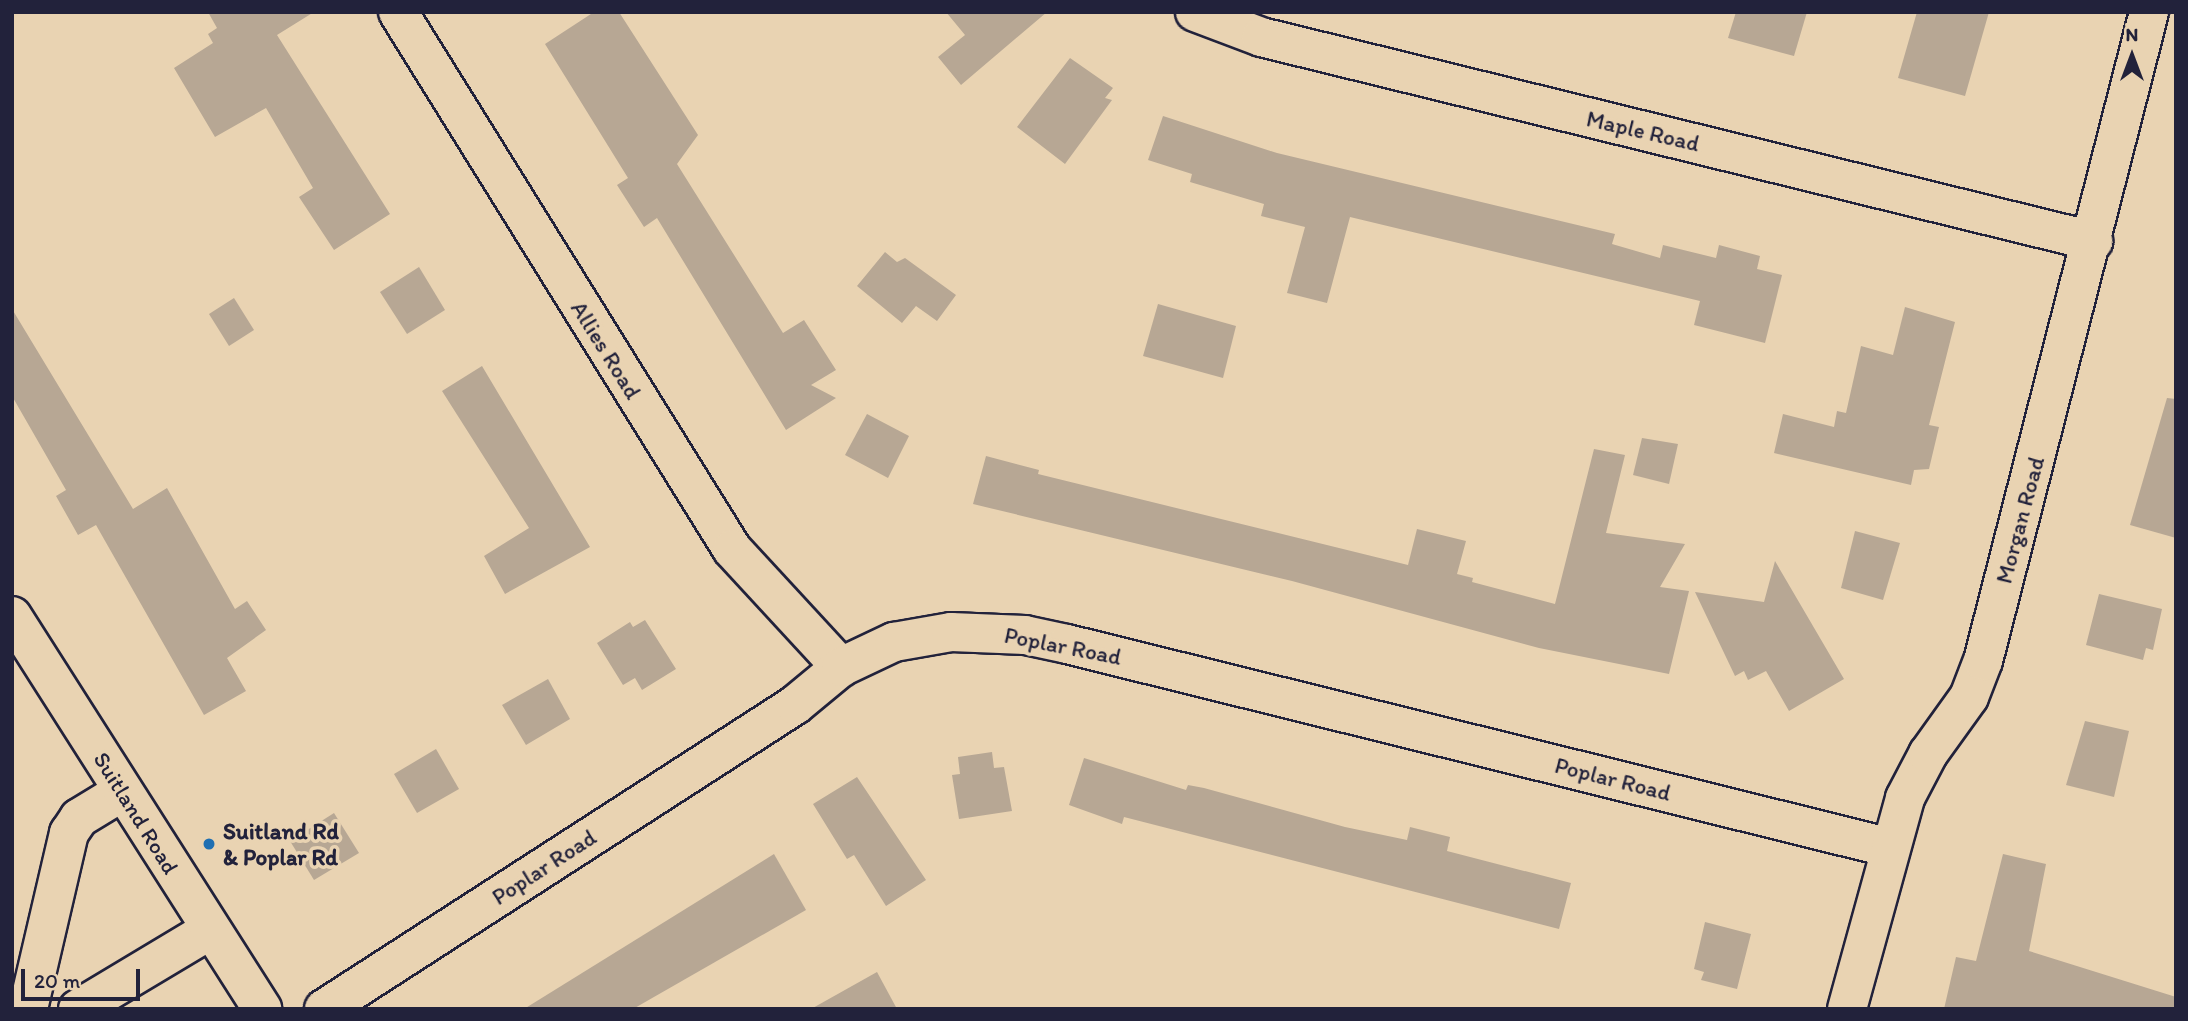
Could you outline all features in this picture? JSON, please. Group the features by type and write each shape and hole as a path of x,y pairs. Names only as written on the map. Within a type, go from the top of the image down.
{"street":[{"name":"Allies Road","path":"398,12 732,549 841,667"},
{"name":"Maple Road","path":"1195,12 1261,37 2093,241"},
{"name":"Morgan Road","path":"1847,1009 1887,847 1905,797 1928,754 1969,697 1983,661 2093,241 2149,12"},
{"name":"Suitland Road","path":"12,616 262,1009"},
{"name":"Poplar Road","path":"324,1009 783,713 841,667 894,642 951,632 1025,635 1887,847"},
{"path":"28,1009 69,833 79,818 122,792"},
{"path":"78,1009 210,930"}],"building":[{"path":"208,12 314,12 277,35 390,214 334,250 299,197 313,188 266,108 215,137 174,68 213,43 208,34 217,28"},
{"path":"594,12 619,12 698,135 677,164 783,333 804,320 836,370 811,385 836,398 786,430 657,218 644,227 617,185 628,178 545,44"},
{"path":"946,12 1047,12 961,85 938,57 965,35"},
{"path":"1736,12 1807,12 1794,56 1728,38"},
{"path":"1917,12 1989,12 1965,96 1898,78"},
{"path":"1070,58 1113,88 1105,98 1112,100 1065,164 1017,127"},
{"path":"1163,116 1277,153 1615,234 1612,244 1660,258 1663,245 1716,258 1719,245 1760,256 1757,269 1782,275 1765,343 1694,325 1700,301 1350,217 1327,303 1287,293 1305,227 1261,216 1264,204 1190,182 1192,174 1148,160"},
{"path":"885,252 897,262 905,258 956,295 937,321 916,306 902,323 857,286"},
{"path":"419,267 445,310 407,334 380,292"},
{"path":"234,298 254,330 229,346 209,314"},
{"path":"1158,304 1236,326 1223,378 1143,356"},
{"path":"1905,307 1955,322 1929,425 1939,427 1929,469 1914,470 1911,485 1774,453 1783,414 1834,427 1837,411 1846,413 1861,346 1893,355"},
{"path":"12,309 133,509 167,488 235,609 247,601 266,630 227,658 246,691 204,715 96,525 78,535 56,496 66,490 12,396"},
{"path":"482,366 590,547 505,594 484,556 529,528 442,391"},
{"path":"2167,398 2176,399 2176,538 2130,525"},
{"path":"867,414 909,436 888,478 845,455"},
{"path":"1642,438 1678,444 1669,484 1633,475"},
{"path":"1594,449 1625,455 1606,533 1685,544 1660,587 1689,591 1669,674 1539,648 1292,581 973,504 986,456 1039,470 1038,474 1408,565 1417,529 1466,541 1457,574 1473,578 1472,582 1555,604"},
{"path":"1855,531 1900,543 1883,600 1841,588"},
{"path":"1775,561 1844,679 1789,711 1766,671 1748,680 1744,671 1735,676 1695,592 1764,602"},
{"path":"2099,594 2162,609 2153,650 2146,648 2143,660 2086,645"},
{"path":"645,620 676,669 642,690 635,678 623,685 597,643 630,622 633,627"},
{"path":"548,679 570,719 526,745 502,705"},
{"path":"2085,721 2129,731 2114,797 2066,785"},
{"path":"436,749 459,789 417,813 394,774"},
{"path":"992,752 994,768 1004,767 1012,811 959,819 952,775 960,774 958,757"},
{"path":"1084,758 1186,790 1188,785 1204,788 1345,827 1407,840 1410,827 1450,837 1447,851 1571,883 1559,929 1124,817 1122,824 1069,805"},
{"path":"857,777 926,880 886,906 854,855 847,859 813,804"},
{"path":"334,813 359,853 314,880 290,841"},
{"path":"774,854 806,910 633,1009 524,1009"},
{"path":"2003,854 2046,864 2029,951 2176,997 2176,1009 1944,1009 1956,957 1976,961"},
{"path":"1705,922 1751,934 1737,989 1701,980 1704,972 1694,969"},
{"path":"877,972 897,1009 811,1009"}],"place":[{"name":"Suitland Rd & Poplar Rd","path":"209,844"}]}
